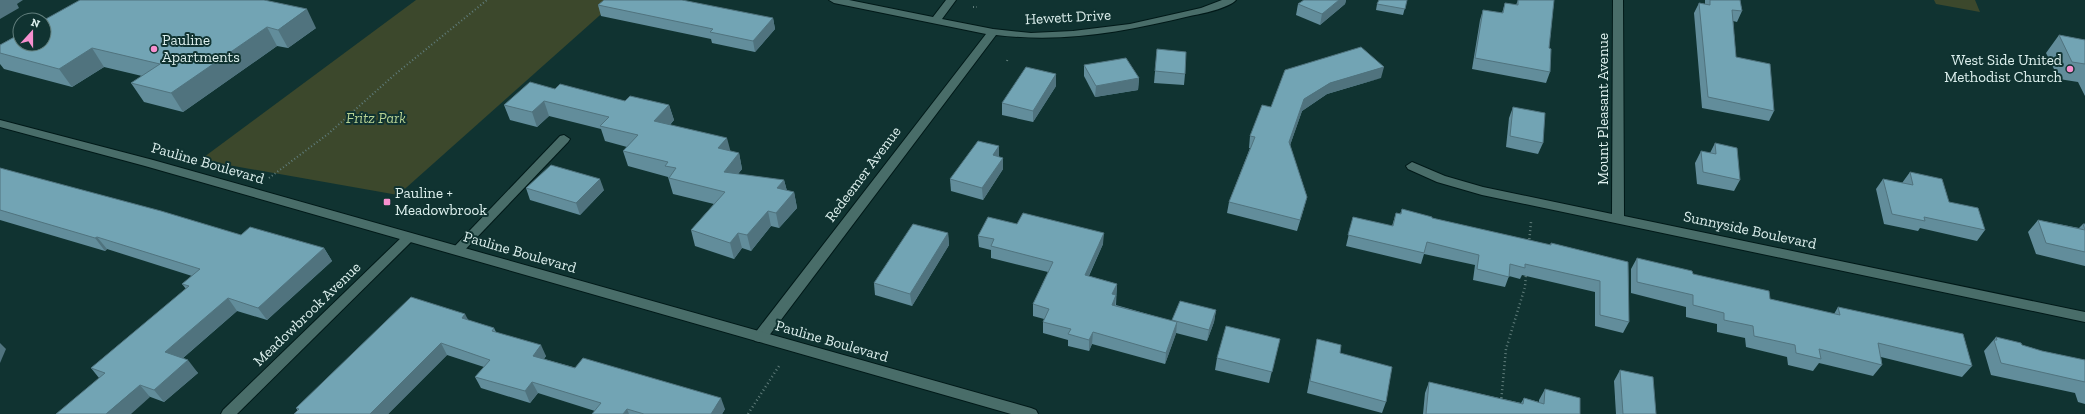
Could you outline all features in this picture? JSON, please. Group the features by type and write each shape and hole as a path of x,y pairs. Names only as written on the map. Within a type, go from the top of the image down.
{"street":[{"name":"Hewett Drive","path":"834,0 993,32 1038,36 1073,34 1130,27 1204,10 1231,0"},
{"path":"936,20 951,0"},
{"name":"Mount Pleasant Avenue","path":"1618,0 1618,219"},
{"name":"Redeemer Avenue","path":"760,337 993,32"},
{"name":"Pauline Boulevard","path":"0,122 1031,414"},
{"path":"457,251 564,139"},
{"name":"Sunnyside Boulevard","path":"1412,166 1441,179 1482,191 2085,317"},
{"name":"Meadowbrook Avenue","path":"228,414 409,237"}],"path":[{"path":"281,168 328,134 393,76 487,0"},
{"path":"1528,251 1531,222"},
{"path":"1500,407 1506,349 1525,287 1526,272"},
{"path":"748,414 779,366"}],"green space":[{"name":"Fritz Park","path":"416,0 617,0 398,195 200,160"},
{"path":"1934,0 1975,0 1980,12 1936,4"}],"building":[{"path":"80,0 264,0 307,9 278,30 267,27 171,93 131,83 160,64 92,48 59,69 0,53 0,45 12,38 12,52 52,52 52,16"},
{"path":"604,0 682,0 773,18 753,41 710,32 713,29 598,5"},
{"path":"1304,0 1339,0 1322,14 1298,4"},
{"path":"1379,0 1407,0 1405,9 1377,4"},
{"path":"1518,0 1554,0 1549,48 1551,49 1550,72 1475,58 1483,10 1503,13 1505,3 1518,5"},
{"path":"1710,0 1740,0 1742,11 1732,10 1736,57 1770,64 1774,111 1708,97 1699,3 1710,5"},
{"path":"2059,35 2085,40 2085,64 2072,62"},
{"path":"1361,47 1384,67 1330,83 1304,99 1289,142 1307,197 1300,220 1229,202 1255,137 1250,136 1262,105 1271,107 1285,70"},
{"path":"1157,49 1186,52 1185,74 1155,71"},
{"path":"1126,58 1139,78 1096,86 1084,65"},
{"path":"1026,67 1056,74 1033,111 1002,103"},
{"path":"530,82 555,89 560,84 625,101 630,96 669,105 654,121 727,138 718,148 739,153 724,172 784,180 777,188 794,192 776,213 768,211 747,235 738,233 730,243 691,230 725,192 669,178 676,168 665,166 668,162 623,151 638,135 600,126 609,117 544,101 532,112 504,105"},
{"path":"1513,107 1545,113 1543,143 1510,136"},
{"path":"978,141 999,146 993,155 1003,158 982,188 950,179"},
{"path":"1715,143 1737,148 1740,180 1703,172 1701,151 1716,154"},
{"path":"551,165 600,179 576,203 526,188"},
{"path":"0,168 161,211 241,235 250,227 324,248 258,308 228,298 165,352 188,360 154,390 140,385 106,414 56,414 105,373 91,368 189,286 182,284 200,269 97,237 95,238 0,210"},
{"path":"1910,172 1942,179 1949,202 1978,208 1985,230 1924,217 1925,221 1892,214 1883,179 1913,185"},
{"path":"1402,209 1432,218 1551,245 1551,243 1628,262 1629,322 1600,315 1600,281 1525,264 1525,268 1510,264 1509,277 1477,269 1479,255 1427,242 1424,253 1348,235 1353,217 1393,226 1396,213 1401,214"},
{"path":"1023,213 1104,233 1085,275 1117,284 1112,294 1116,295 1112,305 1177,322 1166,353 1093,332 1089,340 1068,334 1071,329 1043,322 1049,309 1033,304 1053,262 991,246 994,239 978,236 988,217 1017,224"},
{"path":"2038,220 2085,230 2085,252 2046,243"},
{"path":"913,224 948,233 910,294 874,283"},
{"path":"1637,258 1692,271 1693,274 1769,291 1770,299 1840,315 1838,307 1963,334 1972,366 1878,343 1882,365 1819,349 1821,359 1796,353 1795,345 1754,336 1753,326 1724,320 1724,313 1693,305 1693,295 1637,282"},
{"path":"411,297 465,314 462,318 494,328 492,331 541,345 533,356 575,368 583,358 721,398 711,414 644,414 627,409 623,414 592,414 601,403 532,382 525,391 475,377 490,360 441,343 370,414 294,414 299,409 296,408"},
{"path":"1180,301 1216,310 1209,330 1172,320"},
{"path":"1226,326 1280,339 1272,372 1217,358"},
{"path":"1996,337 2021,343 2022,345 2042,351 2085,360 2085,382 2001,363 1994,340 1997,340"},
{"path":"1317,339 1341,345 1340,353 1392,367 1386,402 1310,381"},
{"path":"1620,370 1653,377 1656,414 1623,414"},
{"path":"1429,382 1523,404 1524,398 1544,404 1545,389 1580,398 1580,414 1426,414"}],"place":[{"name":"Pauline Apartments","path":"154,49"},
{"name":"West Side United Methodist Church","path":"2070,69"},
{"name":"Pauline + Meadowbrook","path":"387,202"}]}
